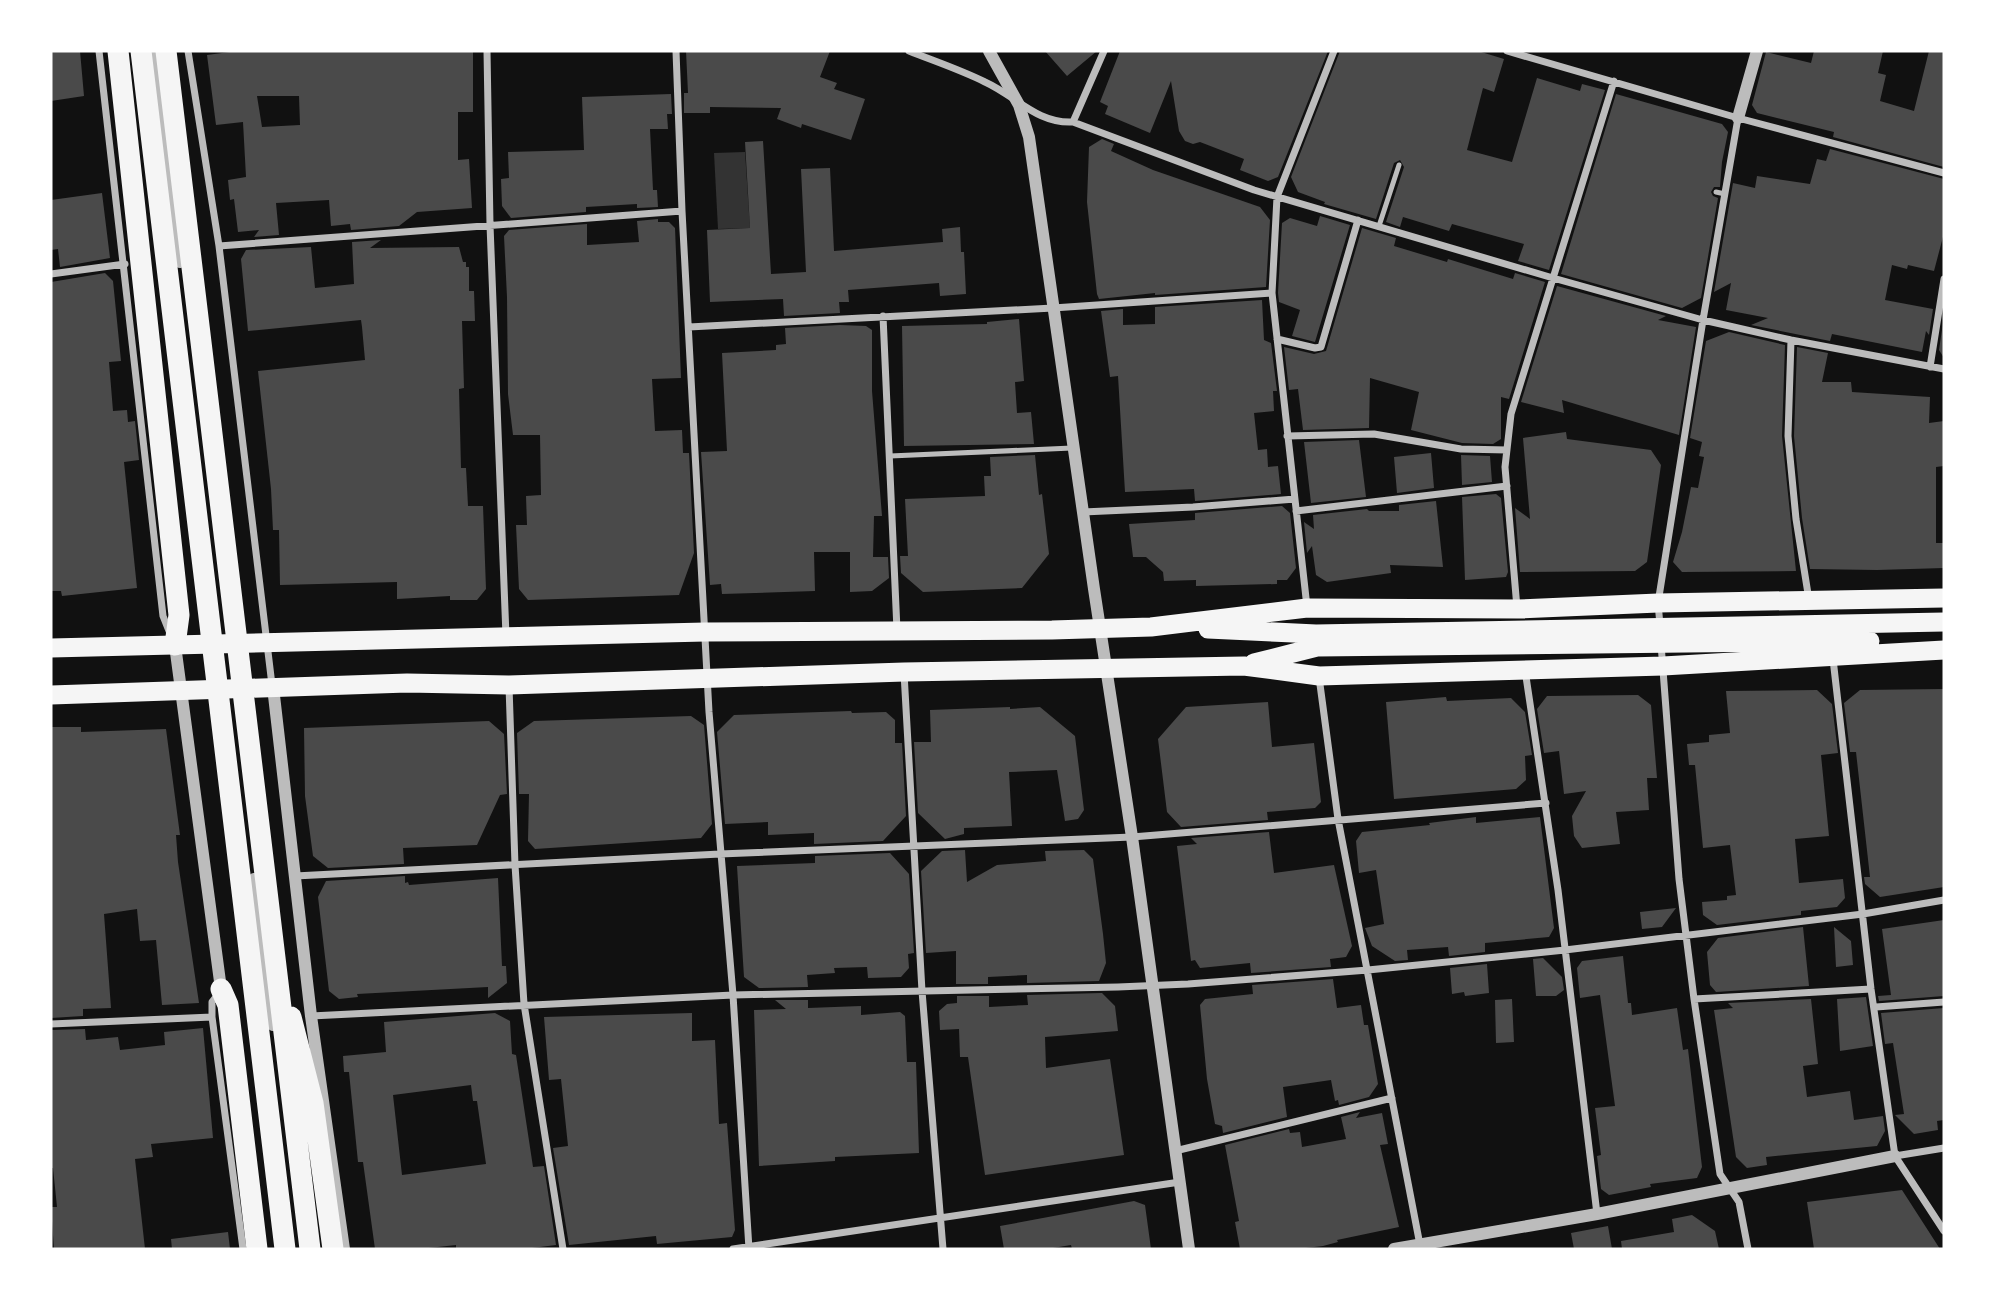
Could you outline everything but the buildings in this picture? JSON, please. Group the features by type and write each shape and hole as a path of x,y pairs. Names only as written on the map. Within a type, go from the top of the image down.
{"highway":[{"path":"118,51 179,615 175,645"},
{"path":"141,51 285,1249"},
{"path":"166,51 310,1249"},
{"path":"51,648 705,632 898,632 1151,627 1307,608 1517,609 1658,603 1944,598"},
{"path":"1244,666 1317,641 1944,622"},
{"path":"1151,627 1317,641 1944,639"},
{"path":"51,695 407,683 509,685 904,672 1244,666 1319,676 1663,666 1944,650"},
{"path":"277,980 291,1017 313,1103 330,1249"},
{"path":"221,989 229,1004 257,1249"}],"street":[{"path":"99,51 163,616 175,645 221,989 212,1002 212,1017 243,1249"},
{"path":"155,51 180,262"},
{"path":"188,51 219,246 311,1016 344,1249"},
{"path":"487,51 490,225 506,637"},
{"path":"676,51 707,678 733,995 749,1249"},
{"path":"909,51 988,83 1019,105 1048,120 1059,123 1073,122 1277,197 1703,320 1944,369"},
{"path":"989,51 1019,105 1029,137 1132,837 1189,1249"},
{"path":"1073,122 1104,51"},
{"path":"1307,608 1272,293 1277,197 1334,51"},
{"path":"1507,51 1738,118 1944,173"},
{"path":"1748,1249 1739,1202 1720,1174 1694,999 1679,879 1658,603 1738,118 1757,51"},
{"path":"1517,609 1507,486 1511,414 1614,81"},
{"path":"219,246 682,211"},
{"path":"1277,339 1321,347 1358,220"},
{"path":"51,274 125,264"},
{"path":"1930,367 1944,279"},
{"path":"689,327 1053,308 1272,293"},
{"path":"883,316 898,632"},
{"path":"1791,340 1788,436 1796,519 1809,601"},
{"path":"1287,436 1374,434 1461,449 1507,450"},
{"path":"1296,511 1507,486"},
{"path":"1083,512 1295,499"},
{"path":"1833,655 1871,989 1876,1007 1895,1156 1944,1231"},
{"path":"1525,670 1546,803 1597,1214"},
{"path":"904,672 922,991 943,1249"},
{"path":"1319,676 1338,819 1420,1245"},
{"path":"509,685 515,865 524,1004 563,1249"},
{"path":"295,876 720,853 1132,837 1546,803"},
{"path":"254,879 301,1249"},
{"path":"311,1016 733,995 1152,986 1368,970 1565,950 1863,914 1944,900"},
{"path":"1694,999 1871,989"},
{"path":"1876,1007 1944,1002"},
{"path":"51,1024 212,1017"},
{"path":"1175,1151 1392,1098"},
{"path":"1394,1249 1443,1245 1944,1148"},
{"path":"733,1249 749,1249 1180,1182"},
{"path":"295,1202 330,1249"}],"lane":[{"path":"1379,226 1399,165"},
{"path":"1716,192 1725,194"},
{"path":"890,456 1075,448"}],"shaded area":[{"path":"745,152 750,228 718,229 714,153"}]}
